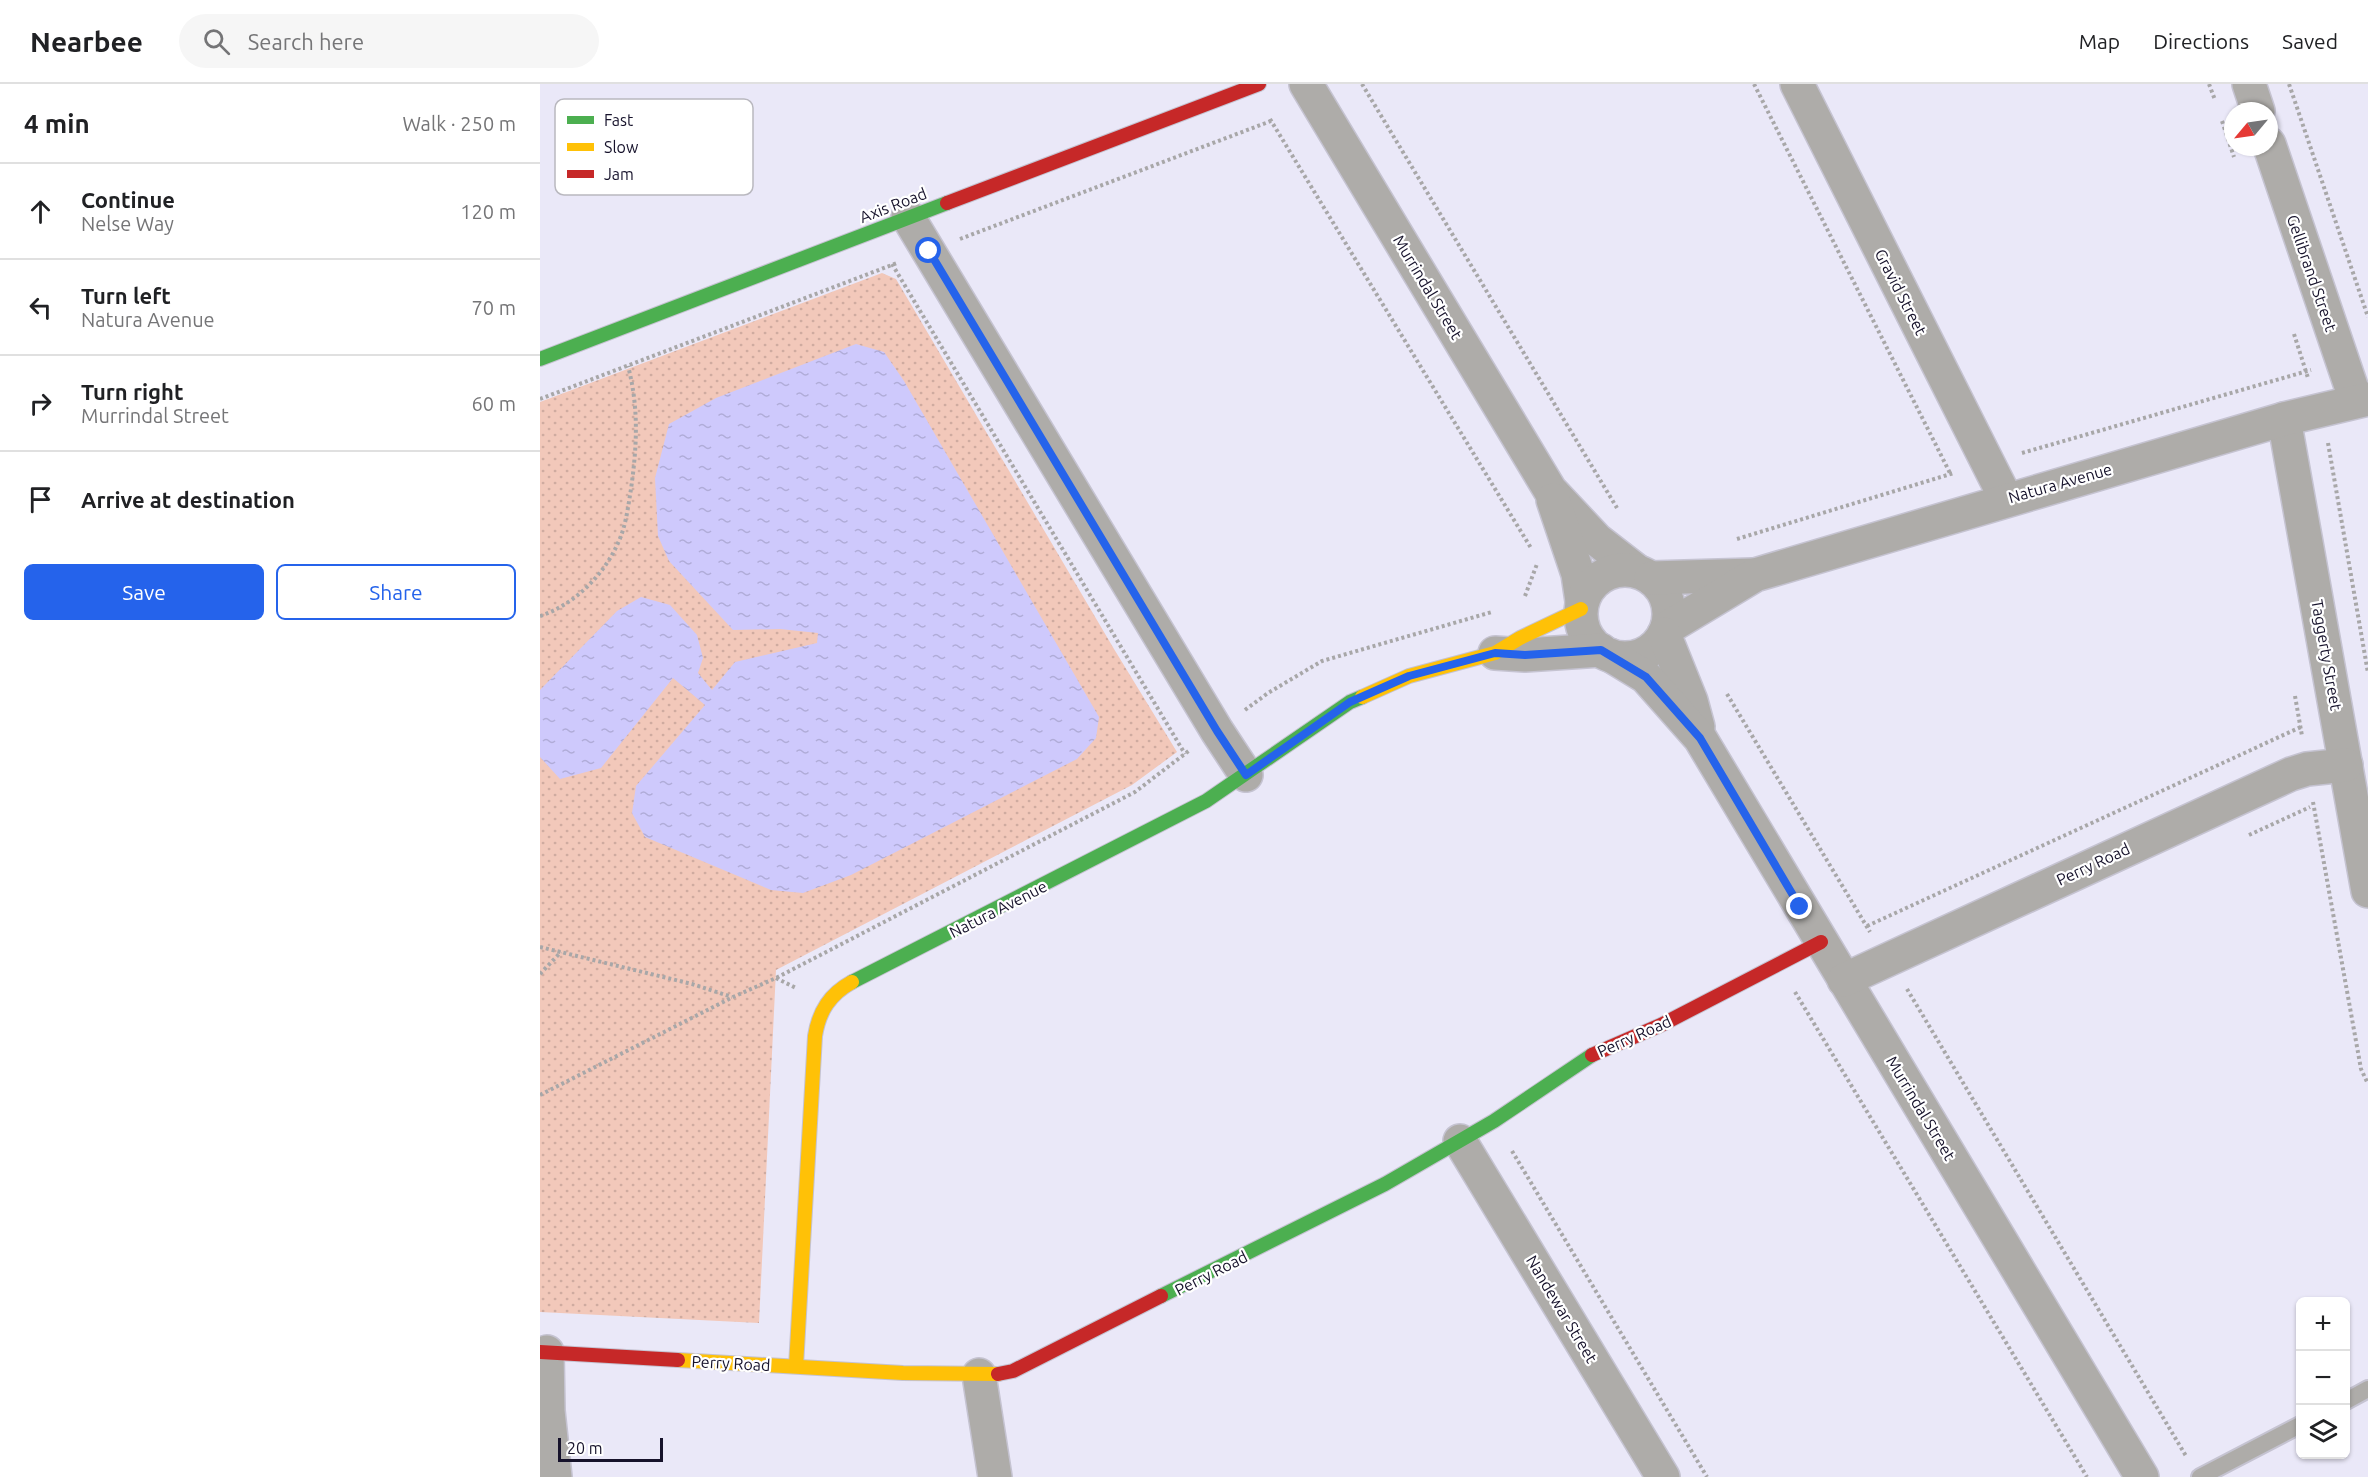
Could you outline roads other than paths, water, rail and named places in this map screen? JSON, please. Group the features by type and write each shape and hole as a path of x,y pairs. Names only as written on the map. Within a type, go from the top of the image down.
{"street":[{"name":"Murrindal Street","path":"1306,84 1550,490 1597,540 1644,575"},
{"name":"Gravid Street","path":"1797,84 2006,499"},
{"path":"2249,84 2255,102"},
{"name":"Axis Road","path":"540,359 1255,85"},
{"name":"Gellibrand Street","path":"2273,156 2343,365 2362,400"},
{"path":"893,223 1246,775"},
{"name":"Natura Avenue","path":"1665,631 1755,575 2284,418 2362,400"},
{"name":"Taggerty Street","path":"2284,418 2346,765 2360,797 2368,891"},
{"name":"Murrindal Street","path":"1550,490 1578,574 1582,605"},
{"path":"1620,570 1644,575 1661,588 1667,601 1669,614 1665,631 1652,648 1641,655 1629,658 1606,653 1585,633 1582,605 1591,586 1604,575 1620,570"},
{"name":"Natura Avenue","path":"1644,575 1755,575"},
{"name":"Natura Avenue","path":"796,1366 815,1036 819,1014 839,989 1206,801 1350,702 1409,676 1508,645 1582,605"},
{"name":"Murrindal Street","path":"1665,631 1691,701 1700,738"},
{"name":"Natura Avenue","path":"1508,645 1525,655 1606,653"},
{"name":"Murrindal Street","path":"1606,653 1646,677 1700,738 2142,1477"},
{"name":"Perry Road","path":"1844,980 2291,774 2307,769 2346,765"},
{"name":"Perry Road","path":"543,1352 979,1375 1013,1371 1385,1185 1494,1121 1578,1063 1601,1050 1661,1026 1821,942"},
{"name":"Nandewar Street","path":"1460,1140 1663,1477"},
{"path":"543,1352 555,1477"},
{"path":"979,1375 995,1477"}],"lane":[{"path":"2350,1399 2368,1389"},
{"path":"2200,1477 2296,1428"}],"water":[{"path":"856,344 884,352 904,381 1099,717 1096,738 1077,759 851,875 803,893 771,890 645,837 632,813 636,786 705,705 673,678 601,768 560,779 540,757 540,690 617,611 641,597 670,605 697,635 703,658 698,673 712,690 735,662 817,643 818,633 780,629 733,630 669,561 658,536 655,478 669,424 716,398"}]}
